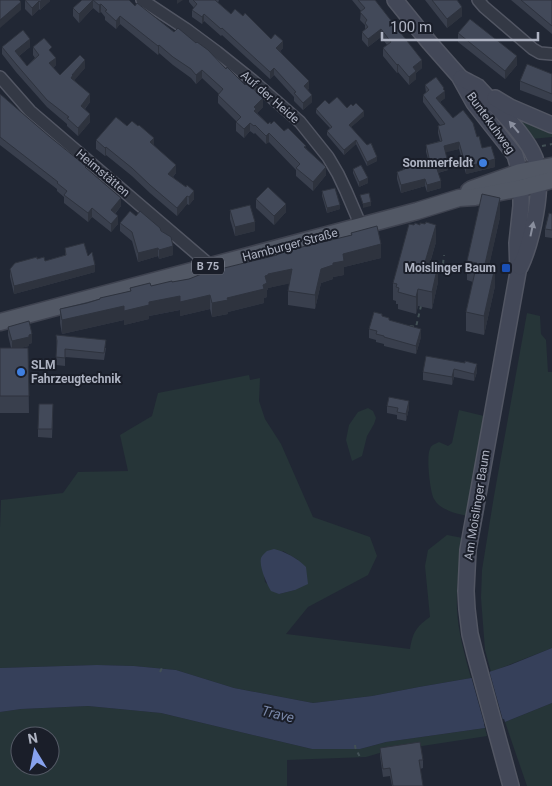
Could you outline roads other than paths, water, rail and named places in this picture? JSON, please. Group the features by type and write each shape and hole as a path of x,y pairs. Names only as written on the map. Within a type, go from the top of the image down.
{"main road":[{"name":"Buntekuhweg","path":"395,0 459,76 474,103 515,154 520,180"},
{"name":"Buntekuhweg","path":"459,76 478,87 511,123 531,149 545,175"},
{"path":"478,87 510,107 552,125"},
{"name":"Hamburger Straße","path":"0,322 417,211 459,198 475,197 520,180 545,175"},
{"name":"Am Moislinger Baum","path":"518,272 525,257 545,175"},
{"name":"Am Moislinger Baum","path":"511,786 470,634 466,591 468,550 518,272 517,243 521,206 520,180"}],"street":[{"name":"Auf der Heide","path":"142,0 217,52 300,122 328,157 346,191 361,226"},
{"path":"478,0 533,49 540,53 552,54"},
{"name":"Heimstätten","path":"0,77 30,111 211,266"}],"water":[{"path":"274,549 291,556 306,567 308,584 279,594 271,591 261,566 261,558 267,551"},
{"name":"Trave","path":"552,648 552,703 505,722 504,719 484,724 485,728 386,742 360,749 312,749 161,713 88,706 21,709 0,712 0,668 97,665 176,670 234,688 313,703 372,696 471,678"}],"place":[{"name":"Sommerfeldt","path":"483,163"},
{"name":"Moislinger Baum","path":"506,268"},
{"name":"SLM Fahrzeugtechnik","path":"21,372"}]}
